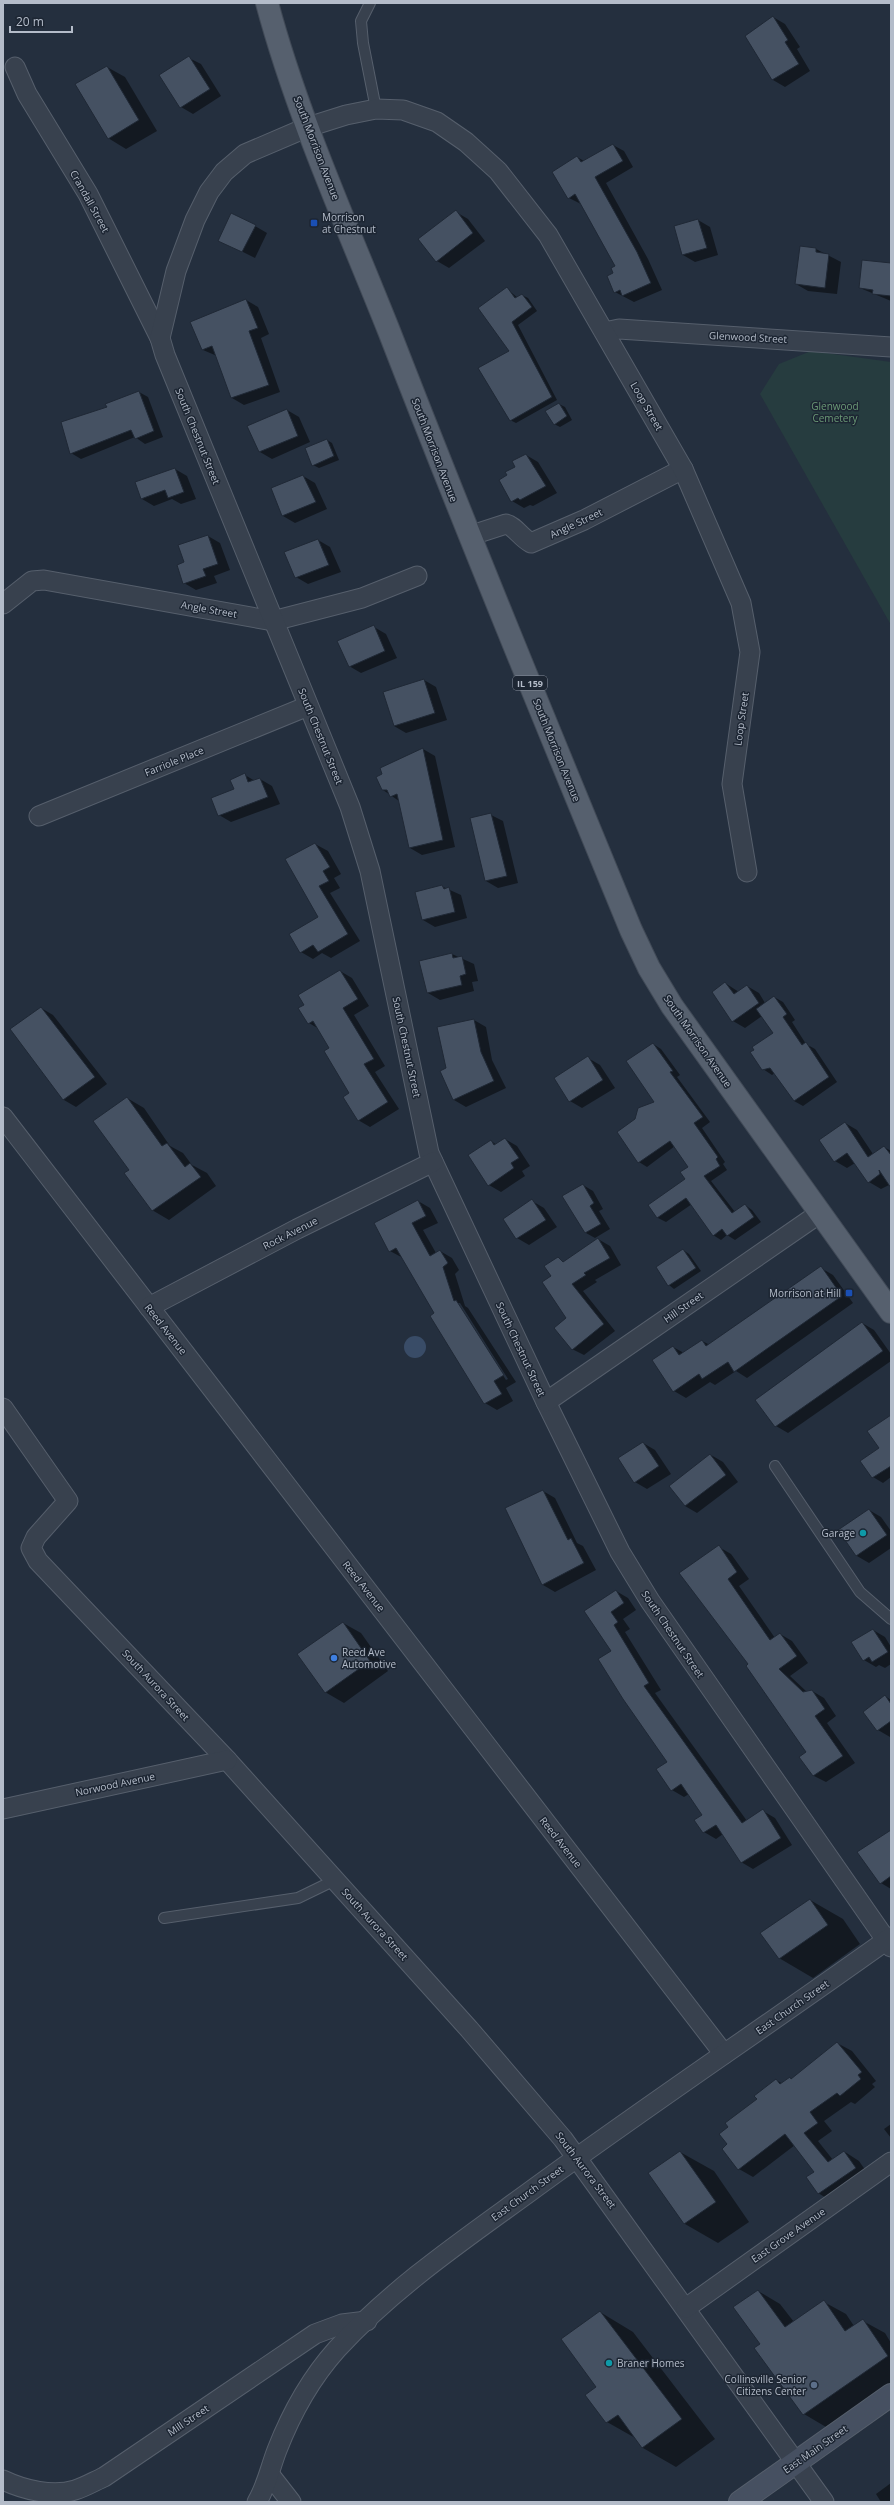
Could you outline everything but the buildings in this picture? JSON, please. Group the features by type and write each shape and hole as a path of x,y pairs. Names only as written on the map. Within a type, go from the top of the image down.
{"main road":[{"name":"South Morrison Avenue","path":"267,3 278,43 308,127 469,536 631,930 649,968 672,1006 891,1312"}],"street":[{"name":"Crandall Street","path":"15,67 27,94 88,194 160,338"},
{"name":"Loop Street","path":"308,127 346,115 376,109 404,110 437,122 466,142 498,171 548,235 606,332 683,469 741,603 750,652 732,784 747,872"},
{"path":"160,338 176,271 209,192 224,172 245,154 308,127"},
{"name":"Glenwood Street","path":"606,332 619,329 891,347"},
{"name":"South Chestnut Street","path":"160,338 165,355 350,807 370,871 429,1153 433,1162 546,1402 620,1552 650,1600 890,1941"},
{"name":"Angle Street","path":"469,536 506,524 512,526 521,538 531,542 584,520 683,469"},
{"name":"Angle Street","path":"3,604 32,581 44,580 273,621 362,598 417,576"},
{"name":"Farriole Place","path":"39,816 308,706"},
{"name":"Reed Avenue","path":"3,1117 724,2054"},
{"name":"Rock Avenue","path":"149,1307 297,1229 433,1162"},
{"name":"Hill Street","path":"546,1402 820,1213"},
{"name":"South Aurora Street","path":"3,1408 68,1501 36,1537 31,1548 38,1561 227,1760 469,2029 577,2157 824,2502"},
{"name":"Norwood Avenue","path":"3,1809 227,1760"},
{"name":"East Church Street","path":"257,2502 266,2487 277,2451 290,2419 310,2384 336,2350 414,2276 577,2157 724,2054 890,1941"},
{"name":"East Grove Avenue","path":"686,2308 891,2162"},
{"name":"Mill Street","path":"3,2480 18,2487 44,2492 74,2490 104,2477 315,2334 342,2324 367,2321"},
{"name":"East Main Street","path":"740,2502 891,2396"},
{"path":"270,2475 291,2502"}],"lane":[{"path":"370,3 361,21 363,43 376,109"},
{"path":"775,1466 860,1592 891,1619"},
{"path":"164,1918 298,1898 335,1880"}],"green space":[{"name":"Glenwood Cemetery","path":"811,351 891,362 891,625 760,394 779,364"}],"water":[{"path":"415,1336 423,1339 426,1347 423,1355 415,1358 407,1355 404,1347 407,1339"}],"place":[{"name":"Morrison at Chestnut","path":"314,223"},
{"name":"Morrison at Hill","path":"849,1293"},
{"name":"Garage","path":"863,1533"},
{"name":"Reed Ave Automotive","path":"334,1658"},
{"name":"Braner Homes","path":"609,2363"},
{"name":"Collinsville Senior Citizens Center","path":"814,2385"}]}
